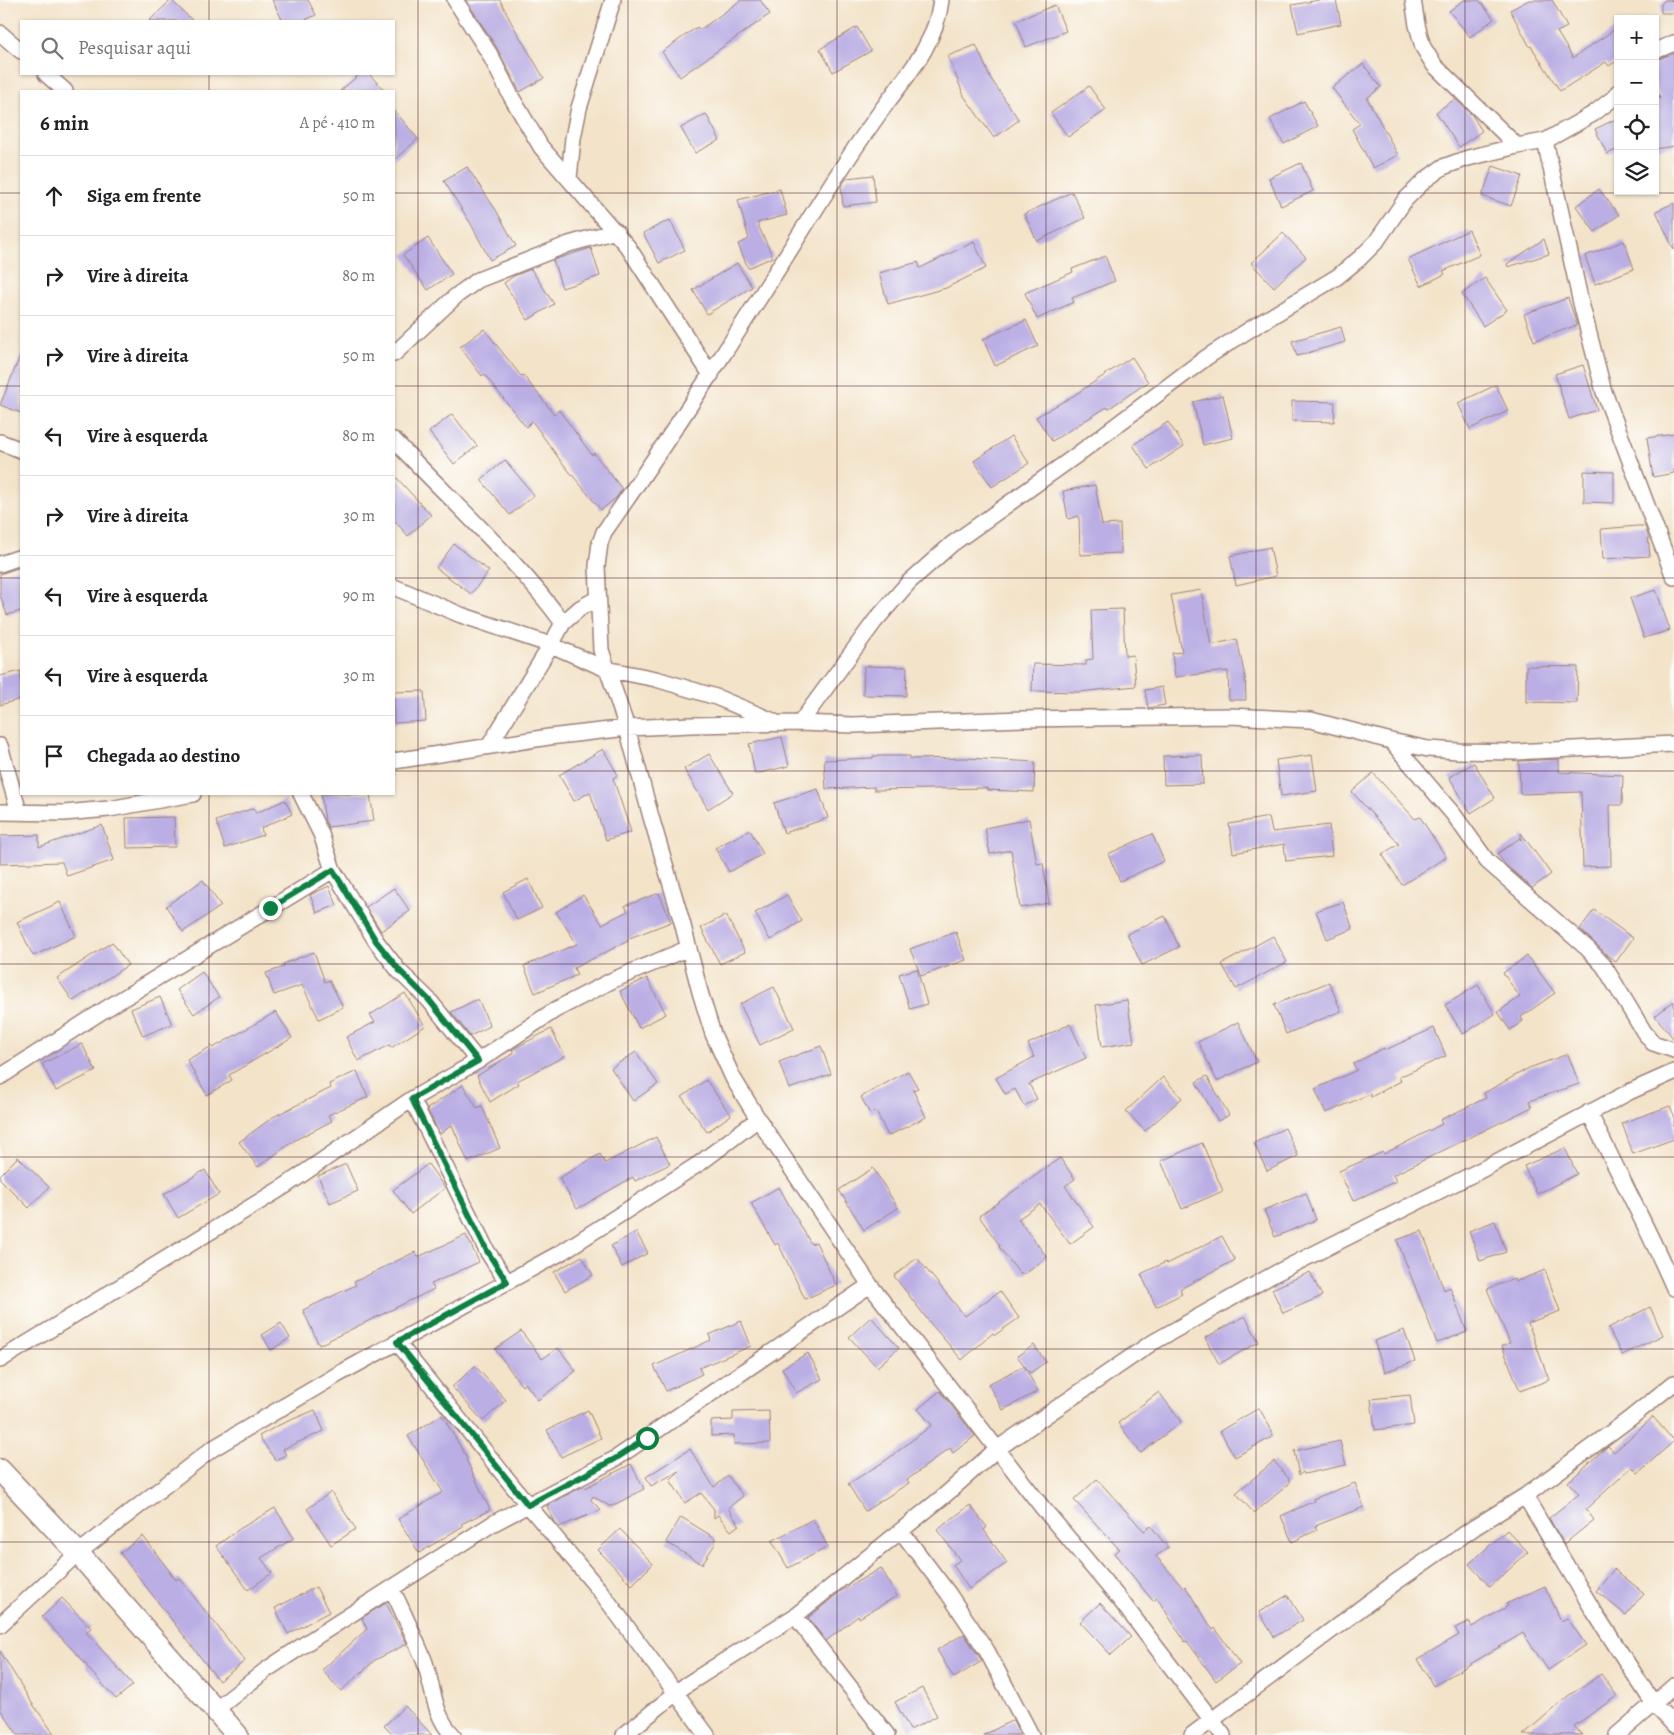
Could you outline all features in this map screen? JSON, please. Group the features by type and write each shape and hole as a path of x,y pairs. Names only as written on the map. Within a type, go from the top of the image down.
{"main road":[{"path":"0,1470 78,1553 214,1711 237,1735"}],"street":[{"path":"455,0 489,53 512,98 541,147 616,231 634,255 711,375"},
{"path":"569,178 572,138 579,108 614,0"},
{"path":"941,0 938,20 924,51 832,183 711,375 604,532 597,559 601,650 628,728 650,817 689,948 700,992 713,1034 733,1078 758,1119 870,1284 997,1449 1121,1602 1223,1735"},
{"path":"1413,0 1423,47 1434,65 1517,146"},
{"path":"0,33 20,50"},
{"path":"1659,49 1674,43"},
{"path":"47,75 64,90"},
{"path":"800,723 875,621 909,582 952,544 1074,457 1207,358 1252,328 1337,277 1376,242 1405,200 1425,180 1443,168 1468,158 1545,141 1593,114 1614,98"},
{"path":"1545,141 1583,311 1604,392 1674,577"},
{"path":"395,353 456,296 478,280 569,244 616,231"},
{"path":"395,441 519,568 564,623"},
{"path":"0,442 20,450"},
{"path":"0,564 20,557"},
{"path":"395,586 461,615 551,646 606,669 656,679 716,697 779,723"},
{"path":"489,746 564,623 580,608 598,598"},
{"path":"395,761 489,746 628,728 779,723 853,725 1023,719 1230,716 1284,717 1310,720 1391,742 1428,749 1515,752 1674,744"},
{"path":"1391,742 1454,815 1487,861 1588,949 1604,966 1644,1032 1654,1043 1674,1050"},
{"path":"0,746 19,812"},
{"path":"0,812 64,813 109,808 187,795"},
{"path":"302,795 321,834 333,870 376,941 400,971 429,1000 478,1061"},
{"path":"0,1077 104,1010 333,870"},
{"path":"0,1360 285,1186 412,1099 478,1061 555,1010 613,980 689,948"},
{"path":"624,1735 675,1694 795,1616 944,1496 997,1449 1150,1344 1276,1273 1481,1170 1589,1112 1674,1072"},
{"path":"412,1099 487,1251 507,1282"},
{"path":"1589,1112 1674,1288"},
{"path":"0,1625 78,1553 212,1449 337,1375 562,1252 700,1163 758,1119"},
{"path":"214,1711 266,1670 492,1524 615,1459 870,1284"},
{"path":"397,1342 528,1505 601,1592 707,1735"},
{"path":"1192,1735 1396,1582 1475,1527 1525,1496 1628,1420 1674,1383"},
{"path":"1525,1496 1593,1610 1653,1703 1674,1725"},
{"path":"900,1531 948,1593 987,1651 1031,1735"},
{"path":"392,1589 424,1662 442,1720 453,1735"},
{"path":"795,1616 887,1735"},
{"path":"1617,1735 1674,1686"}],"building":[{"path":"171,0 192,20 150,20"},
{"path":"272,0 308,0 316,15 305,20 282,20"},
{"path":"466,0 500,0 544,78 520,92 497,48"},
{"path":"741,0 760,0 770,14 680,77 662,52 697,27 700,30"},
{"path":"1319,0 1336,0 1341,24 1298,33 1292,5"},
{"path":"1464,0 1479,0 1494,19 1470,37 1449,11"},
{"path":"1529,0 1552,0 1567,27 1557,32 1573,58 1614,30 1614,63 1609,66 1606,62 1560,91 1530,47 1510,10"},
{"path":"1665,0 1671,0 1674,3 1674,13 1661,13 1661,4"},
{"path":"1055,5 1066,31 1026,47 1016,21"},
{"path":"857,27 871,51 833,72 820,49"},
{"path":"976,45 991,79 1019,120 994,138 964,96 948,56"},
{"path":"1674,53 1674,146 1659,148 1660,98 1659,59"},
{"path":"1363,64 1381,87 1367,98 1398,155 1373,168 1352,129 1360,124 1332,88"},
{"path":"359,75 370,75 384,90 341,90"},
{"path":"1089,86 1106,110 1068,137 1051,113"},
{"path":"1455,99 1472,115 1482,131 1459,147 1436,112"},
{"path":"1304,101 1318,126 1284,144 1270,119"},
{"path":"395,111 418,139 395,159"},
{"path":"706,114 720,140 695,153 681,128"},
{"path":"1614,120 1614,151 1607,154 1595,129"},
{"path":"1301,163 1313,191 1281,206 1269,178"},
{"path":"1493,166 1522,176 1511,206 1482,196"},
{"path":"467,167 496,210 516,246 490,260 471,224 444,181"},
{"path":"873,175 876,202 843,206 841,186 847,178"},
{"path":"780,189 787,215 757,223 773,257 748,268 738,244 749,239 738,200"},
{"path":"1599,189 1619,215 1595,232 1576,206"},
{"path":"1072,192 1085,218 1037,241 1024,214"},
{"path":"1674,203 1674,250 1656,211"},
{"path":"670,220 685,250 659,263 643,233"},
{"path":"1469,230 1480,255 1443,271 1445,274 1421,286 1408,259"},
{"path":"1283,233 1306,257 1274,287 1251,263"},
{"path":"428,238 452,274 428,290 403,255"},
{"path":"1544,239 1549,254 1508,267 1507,264"},
{"path":"1624,241 1634,269 1595,284 1585,256"},
{"path":"974,242 986,268 946,288 888,304 879,273 918,262 920,268"},
{"path":"591,248 600,276 562,288 553,260"},
{"path":"1105,256 1115,281 1072,298 1074,302 1037,319 1025,293 1073,272 1072,269"},
{"path":"737,263 752,287 707,314 693,290"},
{"path":"531,269 554,304 528,320 504,283 514,276"},
{"path":"1485,278 1507,310 1483,326 1462,294"},
{"path":"1568,298 1577,325 1534,341 1524,314"},
{"path":"1026,320 1038,346 995,366 983,339"},
{"path":"1341,327 1345,342 1297,356 1292,341"},
{"path":"484,329 554,414 559,410 592,455 594,453 622,489 616,498 601,510 560,460 532,421 526,427 460,347"},
{"path":"20,356 20,413 0,405"},
{"path":"1132,357 1148,382 1108,409 1107,407 1052,441 1036,417 1073,396"},
{"path":"1583,365 1597,410 1569,419 1555,374"},
{"path":"1496,385 1508,411 1470,429 1458,403"},
{"path":"1223,395 1233,438 1203,445 1193,402"},
{"path":"1292,401 1335,402 1334,422 1292,421"},
{"path":"452,414 477,446 454,464 429,432"},
{"path":"1168,422 1184,446 1149,469 1133,445"},
{"path":"1674,434 1674,473 1653,477 1647,438"},
{"path":"1011,436 1029,463 992,487 974,461"},
{"path":"505,460 534,495 510,515 481,480"},
{"path":"1584,471 1614,472 1614,503 1584,502"},
{"path":"395,476 431,515 408,536 395,521"},
{"path":"1095,485 1102,525 1120,524 1121,553 1080,555 1079,516 1068,519 1063,491"},
{"path":"1645,526 1650,556 1603,559 1601,529"},
{"path":"454,544 489,571 471,594 436,568"},
{"path":"1270,547 1276,576 1236,585 1230,556"},
{"path":"20,567 20,611 7,615 0,595 0,574"},
{"path":"1201,590 1211,645 1237,639 1245,677 1246,700 1229,700 1228,671 1175,677 1172,653 1182,652 1171,595"},
{"path":"1656,590 1670,630 1644,638 1630,598"},
{"path":"1123,609 1125,656 1133,655 1136,686 1079,692 1032,691 1033,664 1086,665 1086,660 1093,659 1091,610"},
{"path":"864,666 907,667 906,696 863,695"},
{"path":"1526,666 1578,667 1577,703 1526,702"},
{"path":"20,671 20,699 0,705 0,676"},
{"path":"1162,687 1165,705 1148,708 1145,690"},
{"path":"424,691 426,721 395,723 395,692"},
{"path":"782,737 789,766 755,774 749,744"},
{"path":"603,749 618,775 613,778 631,832 606,840 590,792 574,801 559,775"},
{"path":"709,754 733,793 708,809 684,769"},
{"path":"1202,755 1203,784 1164,785 1163,756"},
{"path":"1312,755 1317,791 1281,796 1276,760"},
{"path":"873,756 910,756 910,759 966,758 1035,762 1034,792 987,790 987,788 874,790 874,787 826,789 824,760 873,758"},
{"path":"1559,759 1559,772 1623,775 1622,805 1610,805 1611,866 1583,867 1581,792 1520,794 1519,761"},
{"path":"1474,763 1495,798 1471,813 1449,777"},
{"path":"1373,773 1415,819 1420,817 1446,857 1402,885 1382,854 1399,844 1352,792"},
{"path":"818,789 828,818 784,833 774,803"},
{"path":"321,795 370,795 374,821 328,827 325,821"},
{"path":"285,800 292,814 261,828 263,835 225,848 216,821 254,808 256,813"},
{"path":"174,817 175,847 127,848 126,818"},
{"path":"1269,817 1272,832 1329,825 1332,856 1286,861 1284,844 1233,853 1229,824"},
{"path":"1029,819 1037,864 1043,863 1049,903 1020,908 1011,850 990,854 985,828"},
{"path":"102,825 114,860 67,876 62,862 0,864 0,836 39,835 39,847"},
{"path":"750,830 763,854 729,872 715,848"},
{"path":"1521,833 1551,874 1532,888 1505,864 1497,854 1520,838 1521,840"},
{"path":"1152,834 1164,861 1120,881 1108,854"},
{"path":"528,879 542,908 517,920 503,892"},
{"path":"203,880 221,906 183,932 166,906"},
{"path":"329,886 337,905 317,913 310,895"},
{"path":"394,888 410,911 381,931 366,907"},
{"path":"659,893 671,922 627,939 628,941 574,968 577,975 535,993 524,966 577,944 556,912 583,895 602,924 628,911 625,906"},
{"path":"787,895 802,921 770,940 755,913"},
{"path":"60,902 76,936 33,956 17,922"},
{"path":"1343,902 1353,929 1327,939 1316,911"},
{"path":"1594,910 1633,938 1616,962 1580,929"},
{"path":"726,915 745,952 720,964 701,928"},
{"path":"1165,916 1179,947 1142,965 1127,934"},
{"path":"956,932 966,960 921,976 910,949"},
{"path":"1273,936 1287,962 1236,989 1222,964"},
{"path":"112,942 128,965 73,1001 57,978"},
{"path":"314,952 325,982 329,980 343,1007 319,1019 302,985 274,995 266,973 284,967 283,964"},
{"path":"1527,956 1555,993 1521,1017 1523,1021 1510,1030 1498,1012 1520,997 1503,973"},
{"path":"917,969 927,1004 910,1009 899,974"},
{"path":"202,972 219,997 194,1014 177,990"},
{"path":"647,978 666,1014 639,1028 620,991"},
{"path":"1329,982 1341,1011 1286,1034 1274,1005"},
{"path":"1478,985 1495,1014 1463,1034 1445,1005"},
{"path":"774,987 794,1028 760,1045 740,1004"},
{"path":"405,993 425,1026 391,1048 390,1045 358,1061 346,1037 375,1022 370,1015"},
{"path":"160,997 172,1024 143,1036 131,1009"},
{"path":"478,999 490,1026 470,1036 451,1012"},
{"path":"1127,1000 1134,1042 1102,1047 1096,1005"},
{"path":"1674,1001 1674,1039 1655,1016"},
{"path":"276,1012 292,1038 229,1075 232,1080 207,1095 187,1060 212,1046 213,1048"},
{"path":"1238,1022 1257,1062 1217,1081 1198,1042"},
{"path":"1070,1024 1086,1058 1029,1084 1037,1099 1024,1106 1015,1089 1005,1094 996,1078 1034,1057 1028,1044"},
{"path":"1434,1028 1446,1056 1399,1077 1401,1081 1371,1097 1370,1094 1326,1113 1315,1089 1357,1070 1353,1064 1384,1048 1385,1050"},
{"path":"551,1029 565,1056 517,1081 519,1084 490,1102 477,1076 514,1053 512,1050 515,1048"},
{"path":"82,1044 96,1071 56,1091 42,1064"},
{"path":"821,1046 831,1074 789,1089 779,1062"},
{"path":"636,1052 658,1084 633,1101 611,1068"},
{"path":"1568,1054 1579,1084 1529,1101 1532,1107 1393,1175 1396,1181 1353,1201 1339,1171 1383,1152 1384,1154 1442,1124 1440,1120 1486,1098 1484,1093 1529,1068"},
{"path":"357,1071 368,1097 328,1115 332,1121 295,1140 258,1167 239,1142 273,1117 331,1088 329,1084"},
{"path":"908,1071 918,1088 913,1090 926,1117 888,1136 876,1111 870,1114 861,1097"},
{"path":"1207,1076 1229,1115 1218,1121 1196,1082"},
{"path":"1163,1077 1182,1098 1145,1131 1126,1111"},
{"path":"706,1080 731,1115 707,1132 682,1097"},
{"path":"463,1085 477,1108 482,1106 500,1148 468,1162 452,1125 440,1134 427,1109"},
{"path":"1670,1106 1674,1115 1674,1139 1633,1154 1622,1123"},
{"path":"1285,1128 1298,1156 1267,1171 1254,1143"},
{"path":"656,1137 670,1164 635,1181 633,1177 577,1209 559,1178 600,1154 605,1163"},
{"path":"1202,1143 1223,1191 1182,1209 1161,1161"},
{"path":"1565,1148 1577,1174 1537,1194 1524,1166"},
{"path":"18,1157 49,1187 29,1208 0,1179 0,1175"},
{"path":"1060,1158 1075,1179 1065,1186 1094,1227 1070,1244 1040,1204 1018,1219 1047,1257 1025,1274 1020,1274 999,1247 979,1216"},
{"path":"346,1164 358,1191 330,1203 318,1176"},
{"path":"428,1164 445,1188 411,1214 393,1190"},
{"path":"873,1168 898,1208 864,1230 839,1190"},
{"path":"205,1170 219,1194 178,1218 164,1194"},
{"path":"779,1187 811,1244 816,1242 836,1285 805,1299 778,1243 775,1245 751,1203"},
{"path":"1306,1193 1316,1220 1275,1237 1264,1210"},
{"path":"1495,1221 1506,1252 1480,1261 1469,1231"},
{"path":"1422,1231 1444,1290 1450,1287 1467,1332 1437,1343 1397,1240"},
{"path":"636,1232 648,1253 622,1267 611,1246"},
{"path":"466,1235 479,1262 431,1284 434,1289 319,1345 303,1310 356,1285 354,1282 415,1252 418,1257"},
{"path":"1222,1236 1235,1260 1180,1289 1182,1294 1156,1307 1141,1274 1166,1262 1167,1264"},
{"path":"582,1256 593,1275 565,1291 554,1272"},
{"path":"917,1258 965,1316 1000,1291 1019,1318 995,1335 993,1333 962,1360 894,1276"},
{"path":"1545,1270 1560,1311 1528,1323 1549,1380 1520,1391 1502,1346 1510,1343 1487,1289 1514,1279 1515,1282"},
{"path":"1310,1272 1322,1296 1283,1313 1272,1289"},
{"path":"1650,1307 1663,1335 1622,1355 1608,1328"},
{"path":"1245,1316 1259,1342 1219,1364 1205,1338"},
{"path":"871,1317 899,1348 877,1367 849,1337"},
{"path":"741,1321 751,1346 699,1368 702,1374 666,1391 654,1366 711,1340 709,1335"},
{"path":"281,1323 290,1338 271,1350 262,1335"},
{"path":"1404,1330 1415,1361 1385,1372 1374,1341"},
{"path":"521,1331 542,1359 558,1348 576,1371 538,1400 525,1383 522,1386 495,1349"},
{"path":"1034,1345 1046,1362 1030,1373 1017,1356"},
{"path":"808,1353 822,1379 796,1393 782,1368"},
{"path":"475,1366 506,1400 483,1421 452,1387"},
{"path":"1024,1366 1038,1391 1003,1410 988,1384"},
{"path":"940,1391 975,1436 953,1453 950,1448 907,1480 909,1483 865,1511 848,1484 885,1461 932,1425 918,1409"},
{"path":"1159,1392 1181,1422 1141,1453 1118,1423"},
{"path":"1410,1395 1414,1425 1375,1430 1371,1399"},
{"path":"1259,1408 1272,1431 1272,1437 1235,1457 1220,1431"},
{"path":"315,1410 324,1431 283,1449 286,1455 275,1460 259,1436 279,1425"},
{"path":"588,1410 601,1438 561,1457 547,1430"},
{"path":"769,1411 770,1443 734,1444 734,1435 711,1436 711,1421 733,1420 733,1412"},
{"path":"442,1415 467,1458 490,1510 461,1524 463,1526 419,1553 398,1519 443,1492 408,1436"},
{"path":"1653,1417 1674,1441 1638,1473 1632,1467 1586,1509 1594,1520 1564,1544 1549,1518 1579,1494 1568,1482 1608,1446 1614,1452"},
{"path":"1340,1441 1346,1465 1304,1474 1303,1472 1299,1475 1294,1451"},
{"path":"690,1449 714,1487 728,1476 743,1496 728,1508 739,1525 731,1531 718,1515 714,1518 714,1509 701,1493 685,1503 670,1480 679,1471 651,1486 646,1477"},
{"path":"1274,1461 1289,1479 1289,1484 1254,1513 1236,1493"},
{"path":"631,1464 644,1489 612,1506 593,1496 591,1500 601,1510 559,1527 553,1520 547,1506"},
{"path":"1097,1479 1144,1531 1151,1526 1168,1548 1156,1556 1183,1588 1185,1586 1213,1630 1215,1628 1240,1664 1216,1681 1187,1641 1185,1642 1157,1598 1153,1601 1114,1553 1119,1549 1074,1500"},
{"path":"1355,1483 1364,1507 1315,1526 1317,1530 1292,1542 1281,1516 1314,1501 1313,1499"},
{"path":"331,1492 356,1529 331,1545 307,1509"},
{"path":"970,1505 987,1527 984,1530 1007,1563 969,1589 953,1565 960,1560 937,1530"},
{"path":"275,1508 294,1538 261,1558 272,1573 248,1590 216,1546 241,1528"},
{"path":"681,1517 715,1538 715,1544 702,1564 666,1542"},
{"path":"813,1519 828,1547 788,1568 772,1541"},
{"path":"620,1529 653,1564 632,1585 598,1550"},
{"path":"1507,1530 1528,1552 1490,1587 1469,1564"},
{"path":"143,1536 176,1580 179,1578 245,1661 219,1681 120,1553"},
{"path":"881,1568 897,1596 859,1618 858,1616 826,1641 808,1618 841,1591"},
{"path":"1614,1569 1644,1593 1626,1615 1596,1591"},
{"path":"1545,1586 1561,1621 1567,1618 1586,1645 1548,1670 1523,1633 1433,1686 1418,1659 1459,1635 1455,1628 1469,1622 1472,1627 1508,1606 1506,1604"},
{"path":"316,1587 329,1612 288,1634 275,1608"},
{"path":"1288,1595 1303,1620 1274,1637 1259,1612"},
{"path":"62,1598 91,1628 86,1632 133,1685 116,1699 42,1617"},
{"path":"386,1603 407,1644 375,1660 341,1691 322,1670 367,1629 362,1618"},
{"path":"1100,1603 1131,1637 1111,1655 1080,1622"},
{"path":"964,1634 982,1661 954,1678 937,1650"},
{"path":"0,1651 32,1703 55,1735 18,1735 0,1709"},
{"path":"1601,1674 1617,1696 1574,1726 1582,1735 1523,1735 1568,1696"},
{"path":"922,1688 937,1716 910,1730 895,1702"},
{"path":"405,1706 432,1735 393,1735 384,1726"},
{"path":"1013,1720 1020,1735 984,1735"}],"route":[{"path":"270,908 333,870 376,941 400,971 429,1000 478,1061 412,1099 487,1251 507,1282 397,1342 528,1505 615,1459 647,1438"}]}
